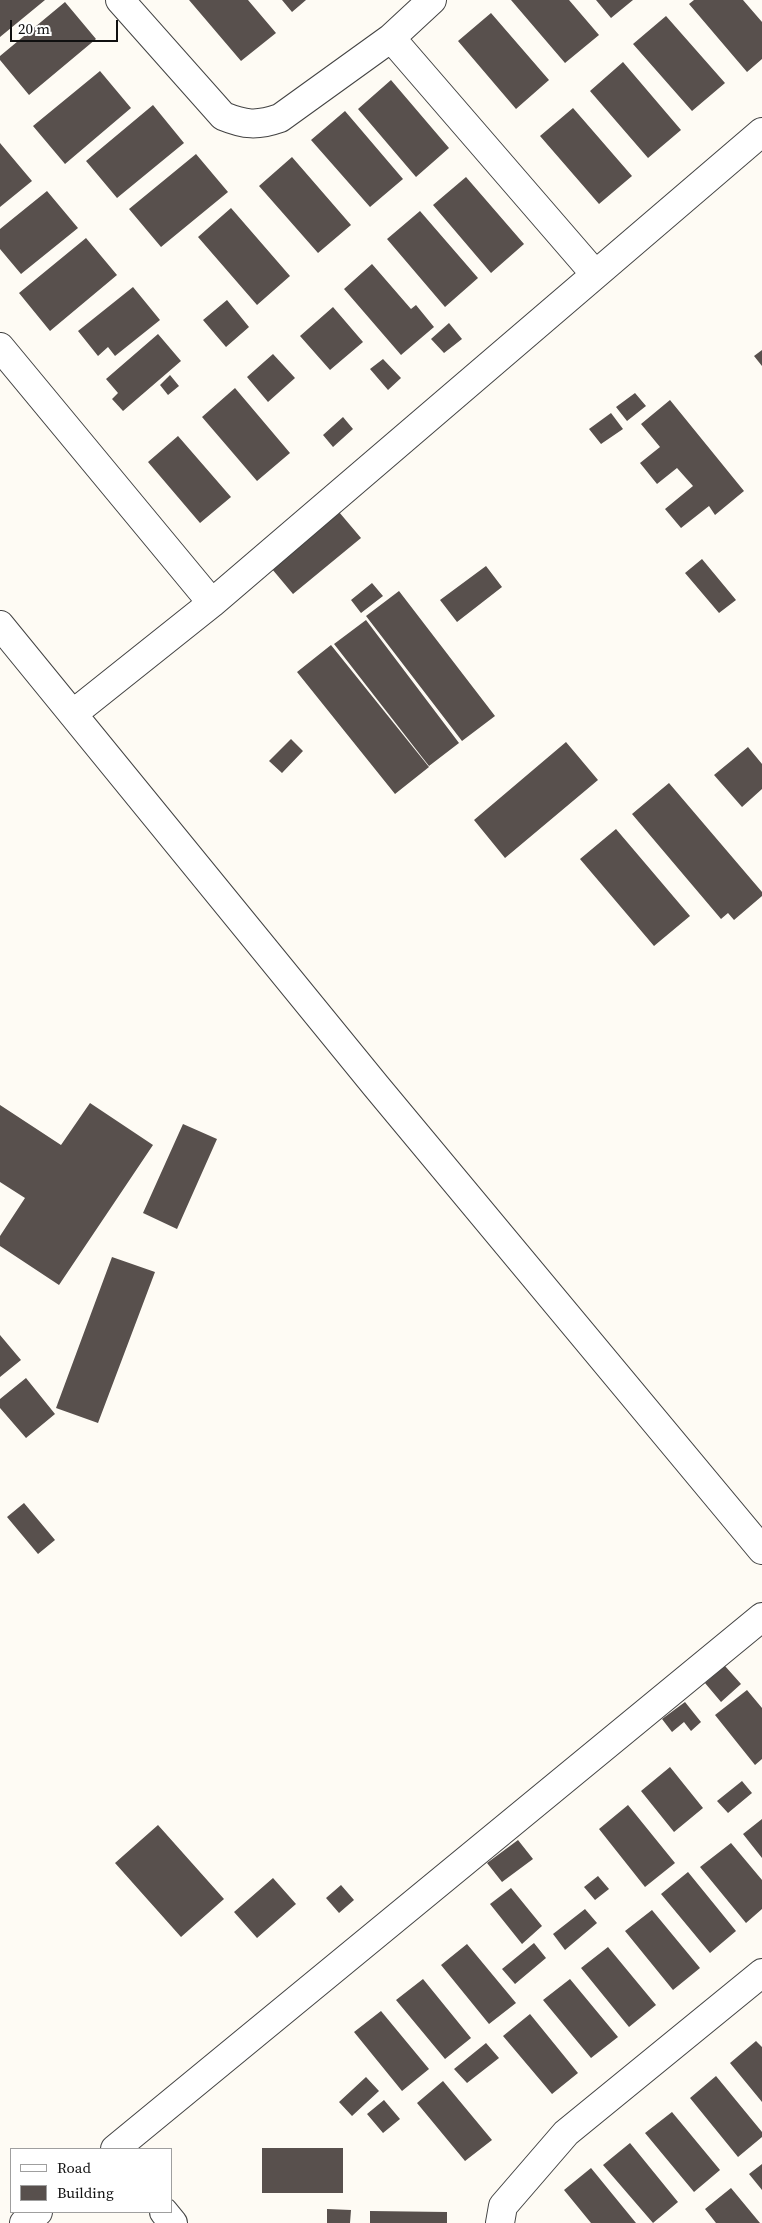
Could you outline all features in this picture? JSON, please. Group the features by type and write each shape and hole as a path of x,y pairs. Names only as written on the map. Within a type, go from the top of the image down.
{"street":[{"path":"120,0 223,116 242,124 264,123 280,118 390,38 432,0"},
{"path":"390,38 595,274"},
{"path":"74,713 212,603 762,132"},
{"path":"0,347 212,603"},
{"path":"0,624 376,1086 762,1550"},
{"path":"116,2148 762,1617"},
{"path":"500,2223 503,2206 566,2133 762,1973"},
{"path":"24,2223 37,2213"},
{"path":"165,2213 173,2223"}],"building":[{"path":"0,0 45,0 0,37"},
{"path":"189,0 248,0 276,33 241,61"},
{"path":"282,0 306,0 292,12"},
{"path":"511,0 569,0 599,35 565,63"},
{"path":"596,0 633,0 611,18"},
{"path":"694,0 743,0 762,22 762,59 747,72 689,4"},
{"path":"65,2 96,39 29,95 0,60 0,56"},
{"path":"491,13 549,80 516,109 458,41"},
{"path":"666,16 725,83 692,111 633,44"},
{"path":"623,62 681,130 648,158 590,91"},
{"path":"100,71 131,108 65,164 33,126"},
{"path":"391,80 449,148 416,177 358,109"},
{"path":"153,105 184,143 117,198 86,161"},
{"path":"573,108 632,176 599,204 540,136"},
{"path":"345,111 403,179 370,207 311,140"},
{"path":"0,143 32,181 0,207"},
{"path":"196,154 228,192 161,247 129,209"},
{"path":"292,157 351,225 318,253 259,186"},
{"path":"466,177 524,244 491,273 433,205"},
{"path":"47,191 78,228 21,274 0,249 0,229"},
{"path":"231,208 290,276 257,305 198,237"},
{"path":"420,211 478,278 445,307 387,239"},
{"path":"86,238 117,275 50,331 19,293"},
{"path":"372,264 411,309 416,305 434,327 401,355 344,289"},
{"path":"133,287 160,320 115,356 108,347 98,356 78,331"},
{"path":"227,300 249,327 226,347 203,320"},
{"path":"333,307 363,342 330,370 300,336"},
{"path":"449,323 462,339 444,353 431,339"},
{"path":"158,334 181,361 123,411 112,399 118,393 106,379"},
{"path":"762,350 762,366 754,356"},
{"path":"273,354 295,378 268,402 247,377"},
{"path":"383,359 401,378 388,390 370,369"},
{"path":"170,375 179,386 168,395 160,385"},
{"path":"235,388 290,453 257,481 202,417"},
{"path":"635,393 646,406 627,421 616,407"},
{"path":"670,400 744,491 715,515 709,506 681,528 665,509 693,486 677,468 657,484 640,463 660,447 641,424"},
{"path":"611,413 623,429 601,444 589,429"},
{"path":"343,417 353,429 333,447 323,435"},
{"path":"178,436 231,497 200,523 148,462"},
{"path":"339,512 361,538 293,594 272,569"},
{"path":"702,559 736,600 719,613 685,573"},
{"path":"486,566 502,587 457,622 440,600"},
{"path":"372,583 383,596 361,613 351,600"},
{"path":"399,591 495,716 462,741 366,616"},
{"path":"366,620 459,743 429,766 334,644"},
{"path":"331,645 429,767 395,794 297,672"},
{"path":"291,739 303,751 282,773 269,761"},
{"path":"566,742 598,780 505,858 474,820"},
{"path":"748,747 762,764 762,789 742,807 714,775"},
{"path":"669,783 762,892 762,896 734,920 728,913 721,919 632,814"},
{"path":"616,829 690,916 654,946 580,859"},
{"path":"90,1103 153,1145 59,1285 0,1246 0,1236 25,1198 0,1182 0,1105 61,1145"},
{"path":"183,1124 217,1139 177,1229 143,1213"},
{"path":"112,1257 155,1272 98,1423 56,1408"},
{"path":"0,1335 21,1360 0,1377"},
{"path":"26,1378 55,1414 26,1438 0,1408 0,1399"},
{"path":"24,1503 55,1540 38,1554 7,1517"},
{"path":"725,1666 741,1684 721,1702 705,1683"},
{"path":"747,1690 762,1708 762,1759 755,1765 715,1715"},
{"path":"685,1702 701,1722 691,1731 684,1722 672,1732 662,1719"},
{"path":"670,1767 703,1808 674,1832 641,1791"},
{"path":"742,1781 752,1793 728,1813 717,1801"},
{"path":"628,1805 675,1863 645,1887 599,1829"},
{"path":"762,1819 762,1858 743,1834"},
{"path":"158,1825 224,1899 181,1937 115,1863"},
{"path":"518,1840 533,1859 502,1882 487,1863"},
{"path":"731,1843 762,1880 762,1909 746,1923 700,1867"},
{"path":"688,1872 736,1931 710,1953 661,1894"},
{"path":"598,1876 609,1889 595,1900 584,1887"},
{"path":"273,1878 296,1904 257,1938 234,1912"},
{"path":"341,1885 354,1900 339,1913 326,1898"},
{"path":"511,1888 542,1926 522,1944 490,1904"},
{"path":"585,1909 597,1923 565,1950 553,1934"},
{"path":"652,1910 700,1968 673,1990 625,1931"},
{"path":"534,1943 546,1958 515,1984 502,1969"},
{"path":"467,1944 516,2003 489,2024 441,1965"},
{"path":"608,1947 656,2005 629,2027 581,1968"},
{"path":"423,1979 471,2038 445,2059 396,2000"},
{"path":"570,1979 618,2037 591,2058 543,2000"},
{"path":"381,2011 429,2069 402,2091 354,2032"},
{"path":"530,2014 578,2073 552,2094 503,2036"},
{"path":"756,2041 762,2047 762,2102 730,2063"},
{"path":"486,2043 499,2058 467,2083 454,2069"},
{"path":"716,2076 762,2132 762,2137 738,2157 690,2098"},
{"path":"366,2077 379,2091 352,2116 339,2102"},
{"path":"443,2081 492,2140 465,2161 417,2103"},
{"path":"384,2100 400,2119 383,2133 367,2114"},
{"path":"672,2112 720,2170 694,2192 645,2133"},
{"path":"630,2143 678,2202 653,2223 603,2165"},
{"path":"262,2148 343,2148 343,2193 262,2193"},
{"path":"762,2164 762,2190 749,2174"},
{"path":"591,2168 636,2223 591,2223 564,2190"},
{"path":"731,2188 760,2223 716,2223 705,2209"},
{"path":"327,2209 351,2210 350,2223 327,2223"},
{"path":"370,2211 447,2212 447,2223 370,2223"}]}
